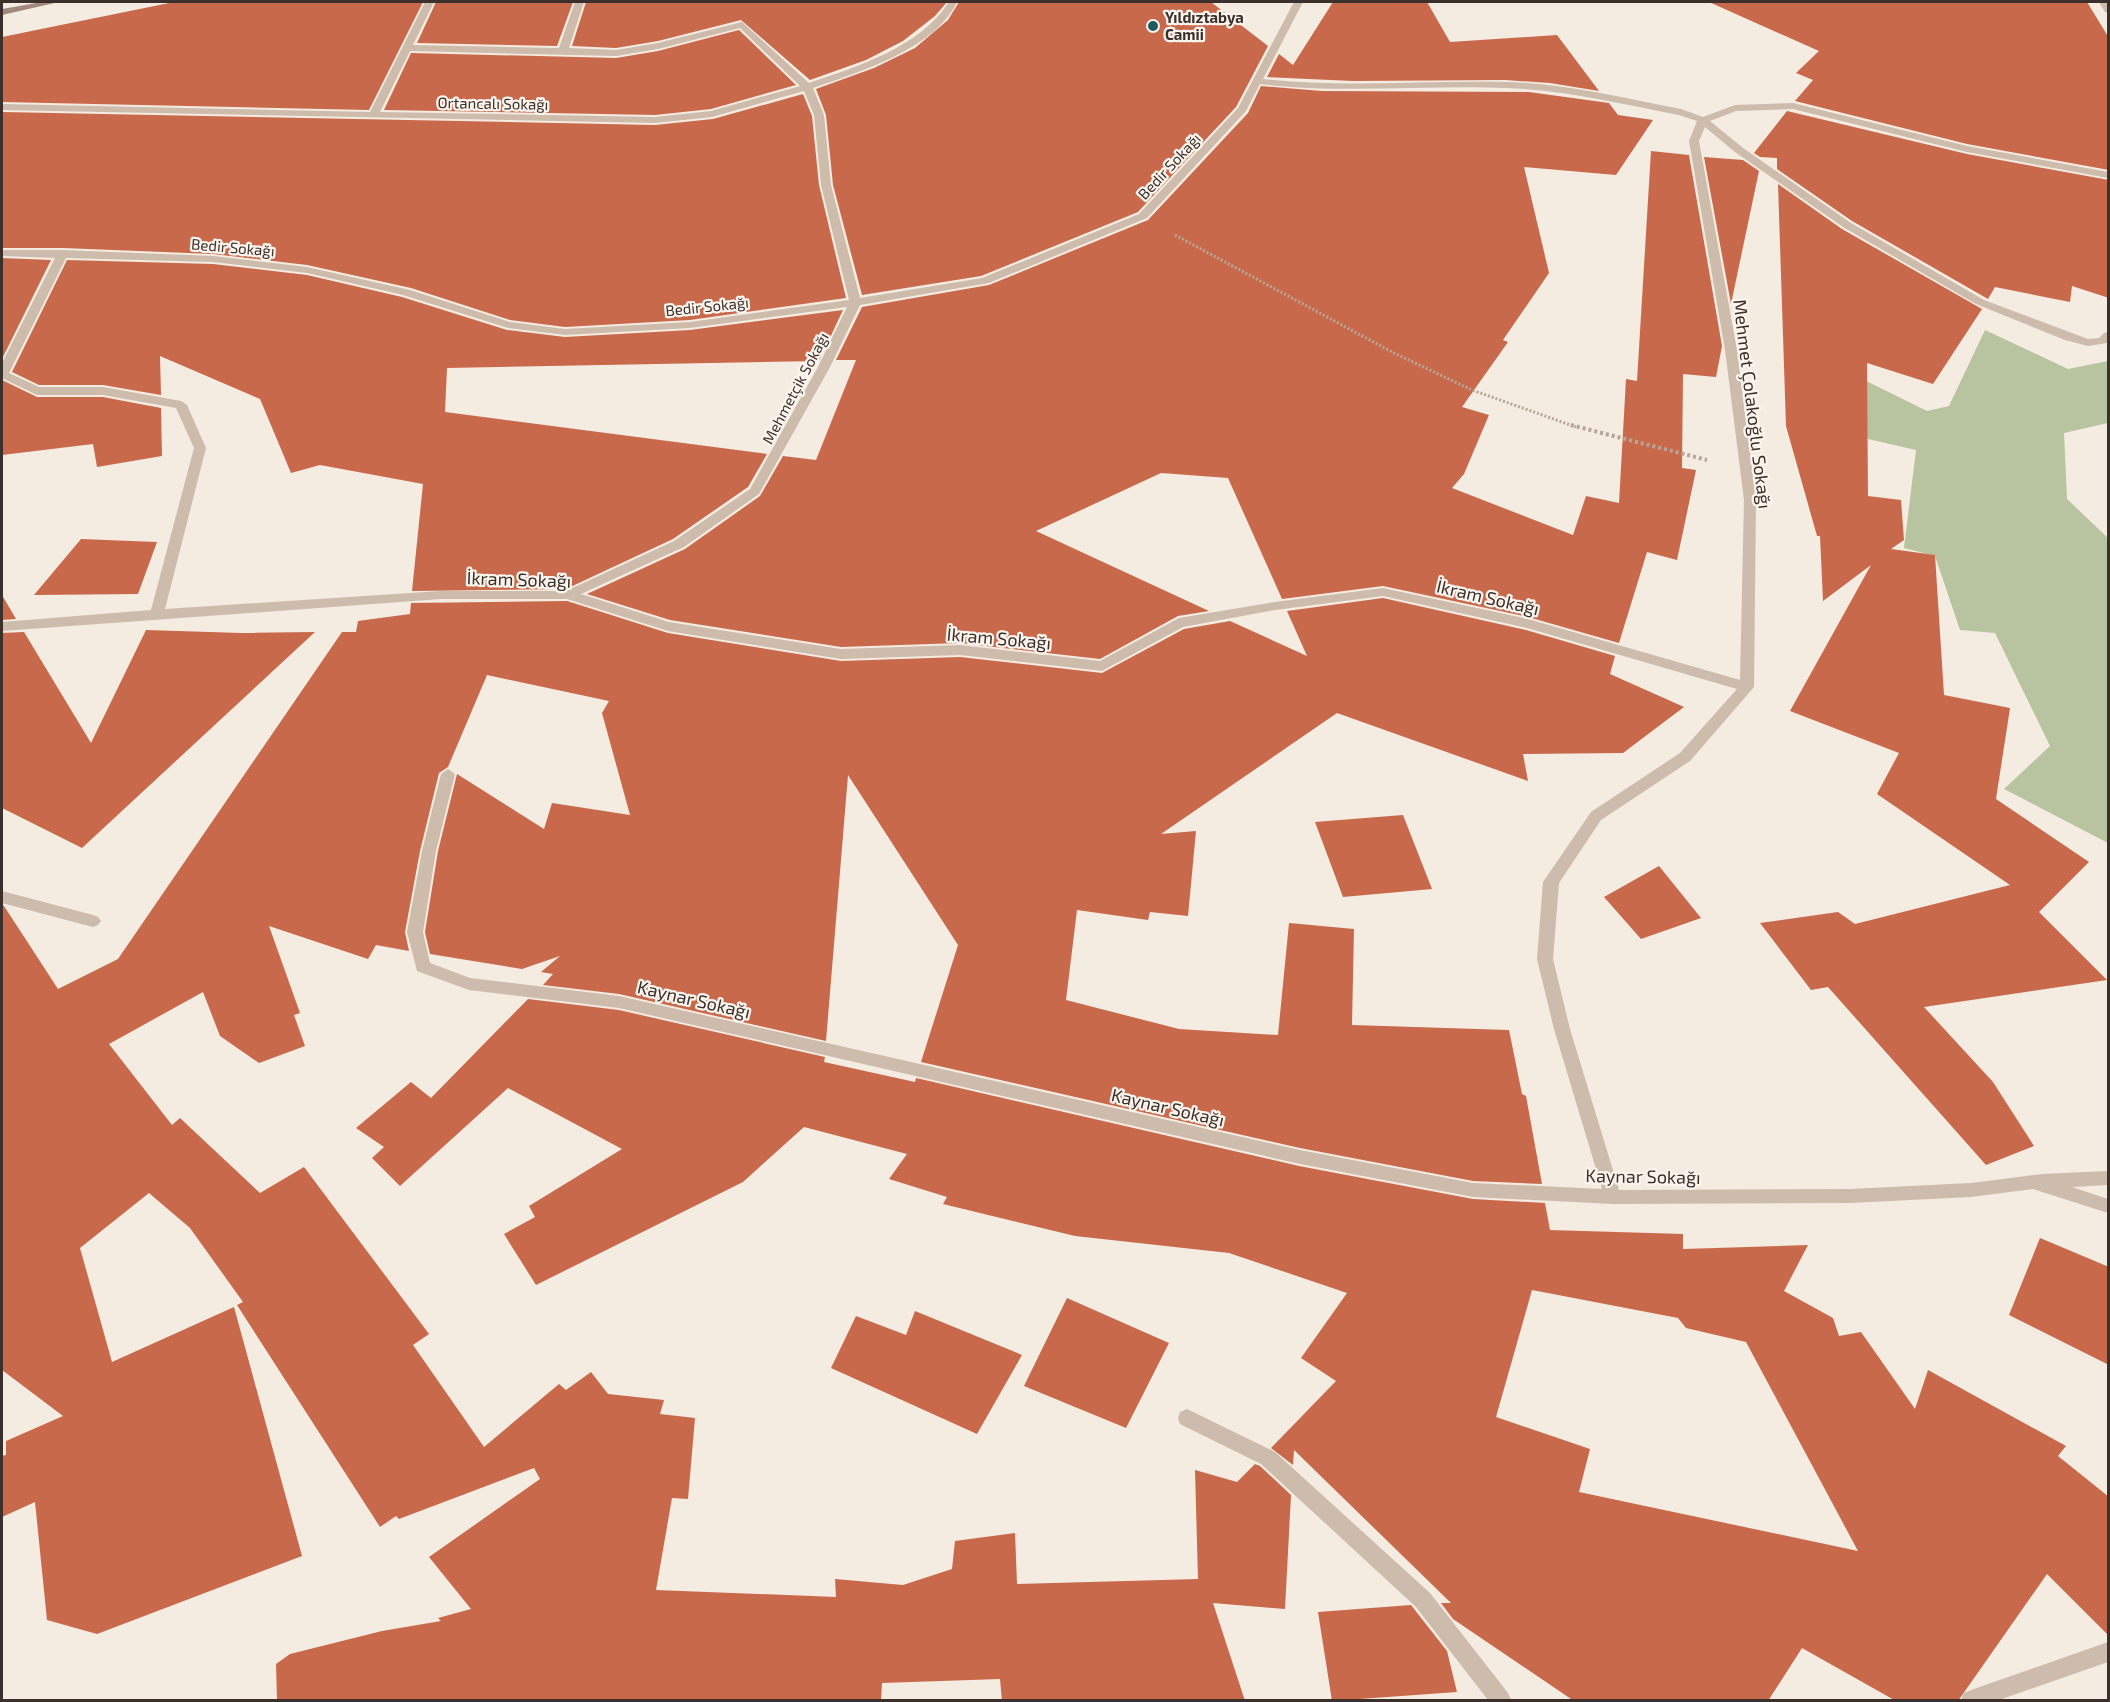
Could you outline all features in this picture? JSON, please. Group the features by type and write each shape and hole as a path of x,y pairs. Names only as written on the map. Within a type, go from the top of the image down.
{"main road":[{"path":"2,12 52,2"}],"street":[{"path":"374,115 429,2"},
{"path":"563,51 579,2"},
{"name":"Ortancalı Sokağı","path":"2,107 655,120 712,114 807,87 870,65 925,34 946,13 953,2"},
{"name":"Bedir Sokağı","path":"2,253 213,259 308,270 406,292 508,326 565,332 690,325 855,303 985,281 1143,216 1242,109 1298,2"},
{"path":"2103,2 2109,10"},
{"path":"406,48 616,53 658,46 742,25 807,87 819,115 826,185 855,303"},
{"path":"1257,81 1301,86 1505,85 1543,87 1662,108 1703,120 1739,150 1847,225 1980,302 2088,343 2103,341 2109,335"},
{"path":"1703,120 1735,108 1793,106 1967,149 2109,175"},
{"name":"Mehmet Çolakoğlu Sokağı","path":"1703,120 1694,141 1731,350 1750,500 1747,687"},
{"path":"63,253 2,374 37,391 103,391 181,405 200,448 157,614"},
{"name":"Mehmetçik Sokağı","path":"568,595 679,544 755,491 824,368 855,303"},
{"name":"İkram Sokağı","path":"2,627 441,595 568,595 668,627 841,654 960,650 1102,666 1179,623 1275,606 1383,592 1528,624 1747,687"},
{"path":"1613,1197 1562,1029 1545,960 1551,882 1596,816 1684,757 1747,687"},
{"name":"Kaynar Sokağı","path":"448,774 429,851 415,932 423,967 469,984 619,1002 1300,1157 1462,1188 1613,1197 1850,1196 1971,1190 2033,1182 2109,1206"},
{"path":"2,897 93,921"},
{"path":"2033,1182 2109,1178"},
{"path":"1187,1418 1268,1458 1423,1600 1501,1701"},
{"path":"1971,1701 2109,1652"}],"path":[{"path":"1143,216 1392,352 1472,390 1576,427 1747,470"}],"green space":[{"path":"1985,330 2068,369 2108,361 2108,423 2064,433 2067,499 2108,538 2108,843 2004,789 2050,746 1995,633 1960,630 1935,556 1904,548 1916,450 1868,439 1854,375 1927,411 1949,406"}],"building":[{"path":"174,2 423,2 369,110 2,102 2,37"},
{"path":"436,2 573,2 557,46 417,43"},
{"path":"586,2 947,2 935,16 903,41 866,60 810,80 741,20 658,41 616,48 572,46"},
{"path":"959,2 1211,2 1268,46 1236,107 1138,212 981,276 862,295 833,185 826,115 816,89 874,68 915,48 948,20"},
{"path":"1333,2 1427,2 1450,42 1557,35 1599,91 1550,83 1505,80 1353,81 1267,77 1279,54 1293,65"},
{"path":"1709,2 2087,2 2109,38 2109,170 1967,144 1795,101 1813,80 1796,73 1819,51"},
{"path":"739,30 796,85 711,109 655,115 384,110 411,53 616,58 658,51"},
{"path":"1261,86 1322,91 1529,92 1609,103 1618,115 1653,120 1616,175 1524,167 1549,273 1503,340 1508,342 1462,407 1489,415 1464,474 1452,488 1573,535 1586,496 1619,503 1626,379 1637,381 1651,151 1689,155 1722,346 1716,377 1683,374 1682,468 1696,470 1677,560 1647,552 1619,643 1528,617 1383,586 1282,599 1228,478 1161,473 1036,531 1209,611 1178,616 1100,659 960,643 841,647 670,620 587,594 685,549 760,496 783,456 816,460 856,360 836,360 862,307 989,285 1148,220 1248,113"},
{"path":"803,94 812,116 819,185 846,298 690,320 565,327 510,320 411,288 307,265 213,254 2,248 2,112 655,125 713,119"},
{"path":"1787,111 1967,154 2109,180 2109,298 2072,286 2070,302 1995,287 1988,299 1852,221 1777,169 1777,158 1760,157 1754,153"},
{"path":"1704,157 1743,160 1759,171 1731,304"},
{"path":"1778,184 1842,229 1982,309 1933,384 1867,363 1868,496 1901,500 1904,540 1891,549 1935,555 1944,695 2010,708 1996,799 2089,862 2039,912 2107,980 1924,1007 1993,1082 2034,1146 1986,1165 1828,987 1811,990 1760,923 1838,912 1855,924 2010,885 1877,794 1899,753 1790,711 1871,565 1823,601 1820,536 1817,536 1786,426"},
{"path":"2,258 51,260 2,359"},
{"path":"67,260 213,264 307,275 402,297 507,330 565,337 690,330 843,310 819,361 447,368 445,412 767,454 748,487 673,539 566,589 412,591 423,484 320,465 291,473 260,399 160,356 161,395 103,385 39,385 12,372"},
{"path":"2,380 37,397 103,397 161,408 162,456 97,467 93,444 2,455"},
{"path":"81,539 157,542 138,594 34,595"},
{"path":"2,595 16,619 2,620"},
{"path":"1383,598 1526,630 1615,656 1610,674 1684,707 1623,753 1523,754 1528,781 1337,713 1161,834 1196,831 1188,916 1150,912 1148,920 1077,910 1066,1000 1179,1029 1278,1035 1289,923 1354,929 1352,1025 1509,1030 1522,1094 1526,1096 1542,1184 1473,1181 1300,1148 921,1062 958,945 848,775 826,1041 619,994 543,985 553,974 541,972 560,956 522,969 430,954 425,932 438,851 457,774 544,829 552,803 630,815 602,713 609,701 487,675 448,767 439,773 420,851 405,932 409,951 376,945 368,959 269,926 300,1013 294,1015 305,1046 259,1063 220,1036 203,992 109,1044 172,1125 180,1118 260,1193 304,1167 429,1334 413,1345 484,1447 559,1384 566,1390 591,1372 608,1394 664,1400 660,1414 695,1418 688,1499 672,1498 656,1590 836,1597 835,1579 903,1585 952,1569 955,1541 1015,1533 1017,1584 1198,1579 1195,1470 1237,1482 1255,1464 1260,1466 1291,1495 1285,1609 1213,1603 1245,1701 1002,1701 1000,1679 882,1683 881,1701 277,1701 276,1664 290,1654 382,1631 441,1621 438,1618 471,1609 429,1557 540,1479 534,1468 399,1519 396,1516 380,1527 237,1305 243,1302 190,1228 149,1193 80,1248 112,1362 234,1307 302,1556 97,1634 47,1620 35,1502 2,1517 2,1456 6,1455 6,1441 63,1416 2,1370 2,905 58,989 118,959 342,632 356,632 358,621 410,614 411,603 567,601 668,633 841,661 960,657 1102,673 1184,629 1230,621 1307,656 1287,611"},
{"path":"146,630 241,633 315,632 82,848 2,808 2,633 24,632 91,743"},
{"path":"1403,815 1432,889 1343,897 1315,822"},
{"path":"1659,866 1701,918 1641,939 1604,897"},
{"path":"528,999 619,1010 825,1057 824,1062 915,1082 916,1078 1299,1166 1473,1199 1545,1203 1550,1230 1683,1234 1683,1249 1808,1245 1784,1291 1833,1318 1839,1336 1861,1332 1915,1409 1928,1370 2066,1446 2058,1456 2109,1497 2109,1636 2047,1574 1958,1701 1896,1701 1802,1648 1768,1701 1574,1701 1453,1619 1441,1603 1451,1603 1294,1450 1293,1465 1271,1448 1336,1381 1301,1358 1347,1293 1229,1253 1075,1236 943,1204 947,1197 889,1179 907,1154 804,1127 743,1182 536,1285 504,1234 535,1217 529,1206 622,1149 508,1088 400,1186 372,1158 384,1147 356,1128 411,1082 431,1098","holes":["1532,1290 1678,1318 1686,1328 1746,1342 1858,1551 1579,1492 1590,1449 1496,1417"]},
{"path":"2040,1238 2109,1267 2109,1365 2009,1315"},
{"path":"1067,1298 1169,1343 1126,1428 1024,1386"},
{"path":"915,1311 1022,1355 977,1434 831,1368 856,1316 906,1335"},
{"path":"1411,1605 1447,1651 1457,1692 1332,1701 1318,1612"}],"place":[{"name":"Yıldıztabya Camii","path":"1153,26"}]}
